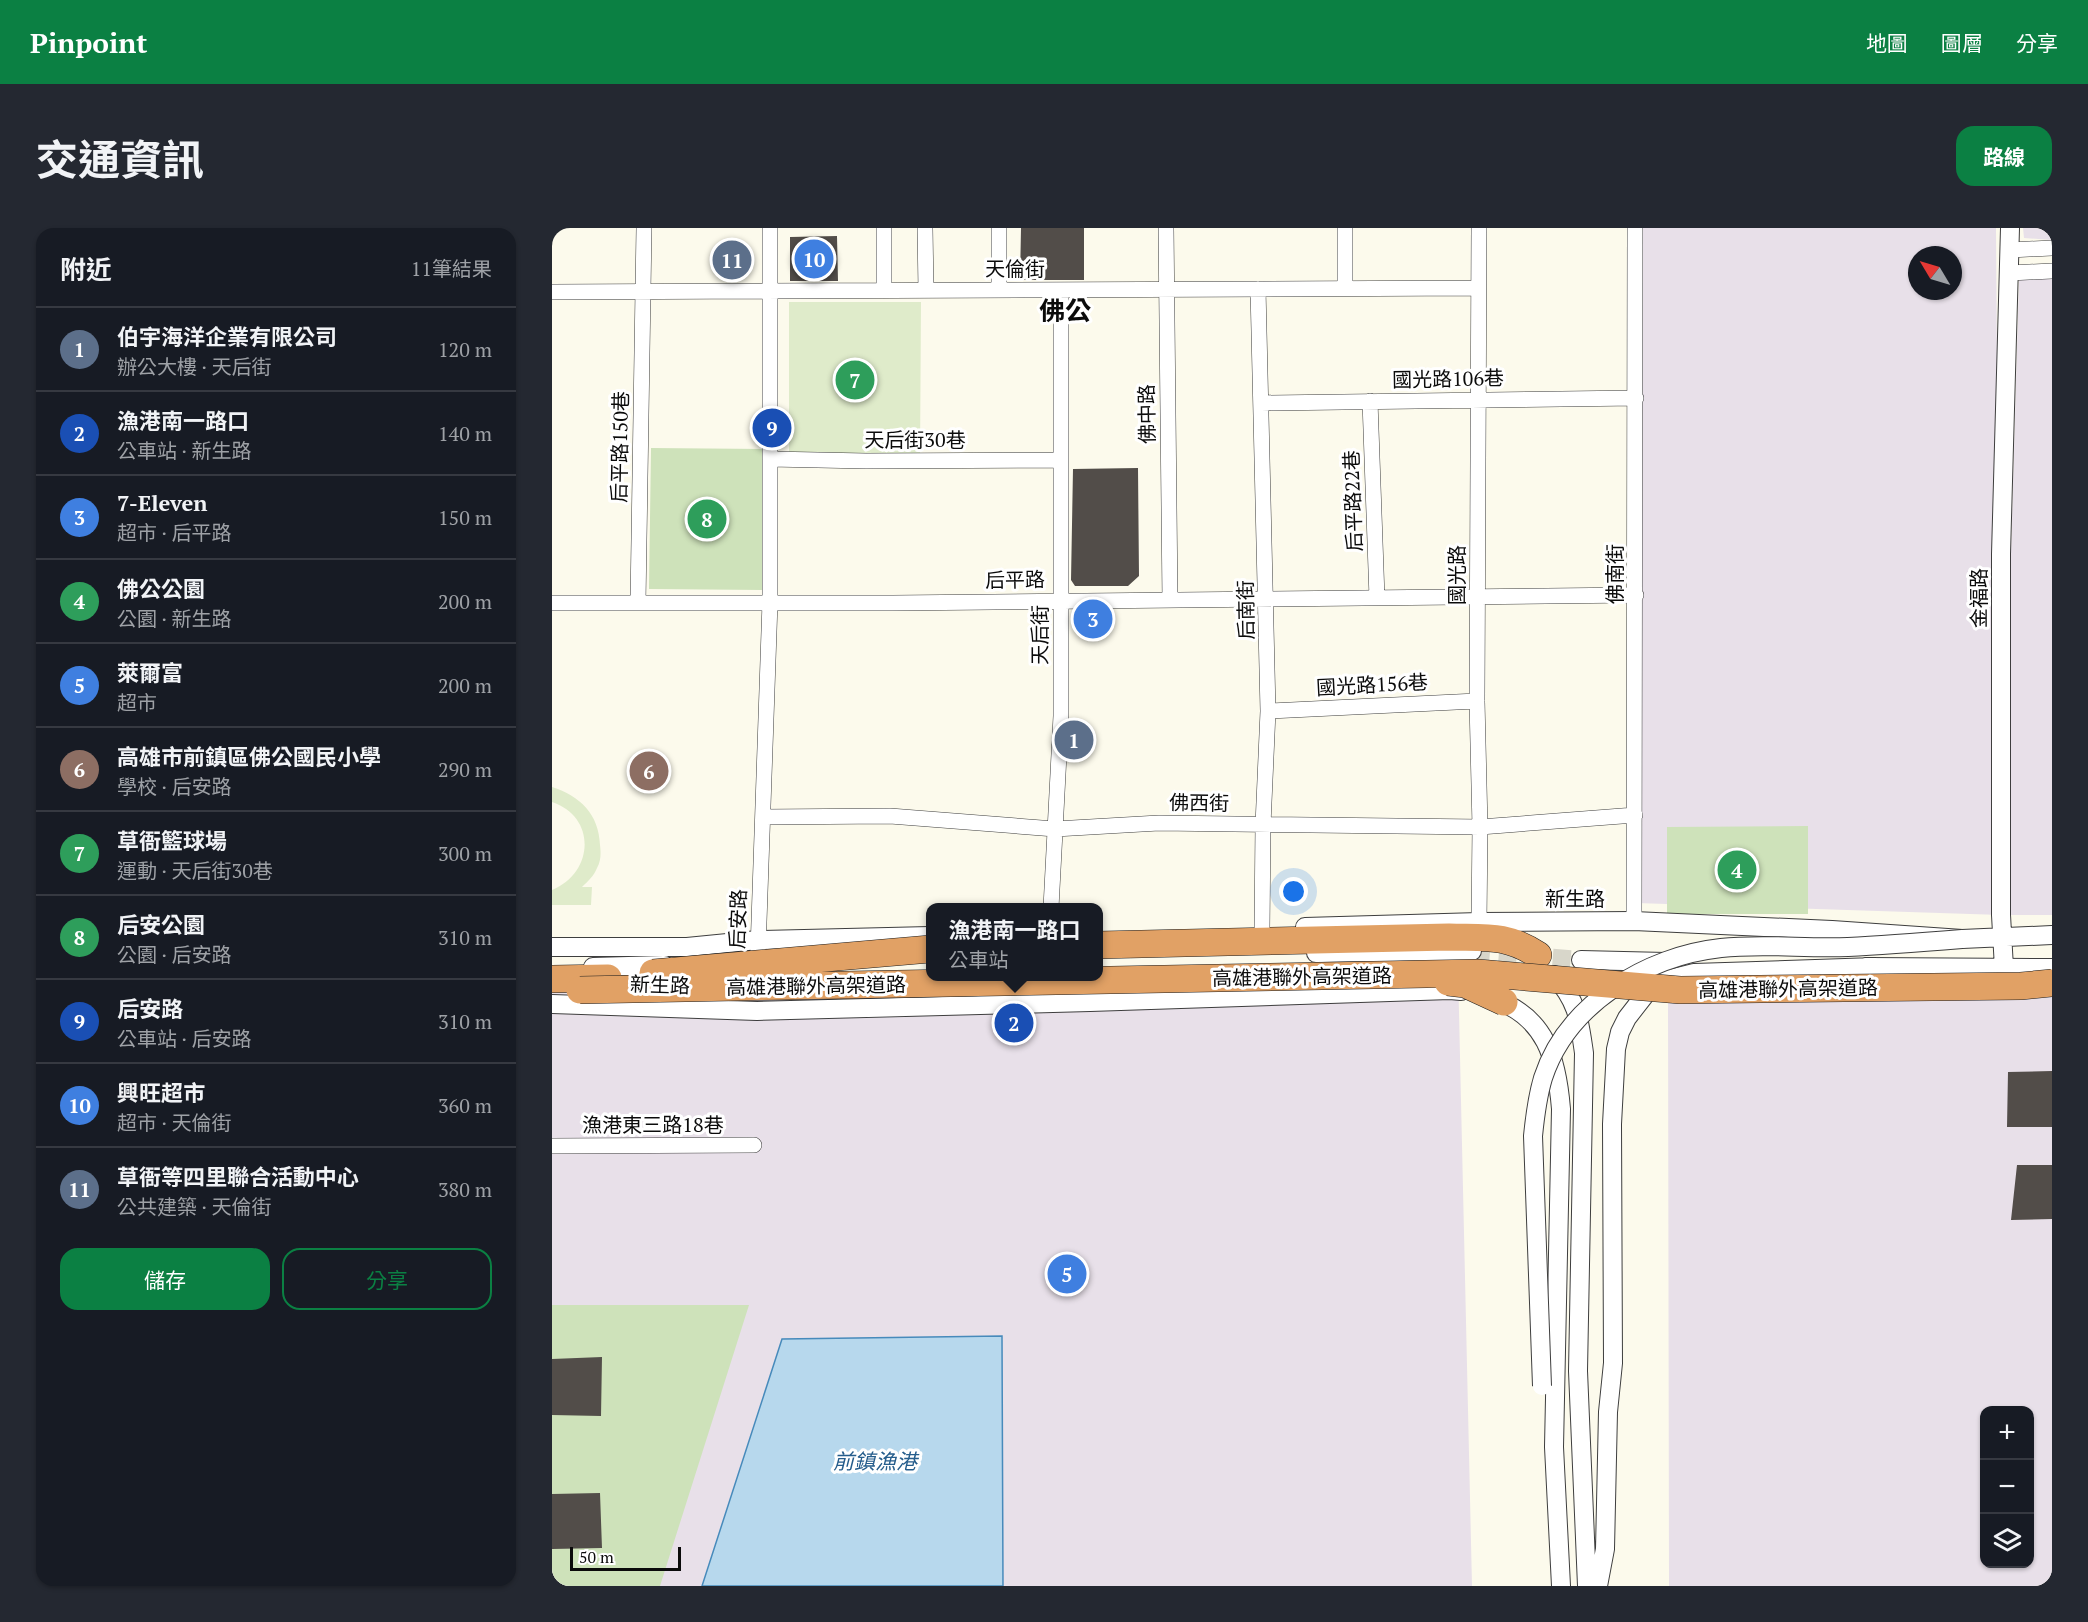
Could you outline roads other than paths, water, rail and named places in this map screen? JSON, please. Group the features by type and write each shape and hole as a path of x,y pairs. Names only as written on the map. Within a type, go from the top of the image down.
{"highway":[{"path":"1103,945 1449,937 1506,940 1517,943 1538,956"},
{"path":"580,985 926,949"},
{"name":"高雄港聯外高架道路","path":"1103,970 1478,964 1681,978 2021,976 2052,970"},
{"name":"高雄港聯外高架道路","path":"552,991 580,985 926,973"},
{"name":"高雄港聯外高架道路","path":"1103,978 1478,973 1680,990 2021,986 2052,982"},
{"name":"高雄港聯外高架道路","path":"552,979 580,985 926,980"},
{"path":"580,985 755,1000 1450,982 1465,984 1504,1002"}],"street":[{"name":"后平路150巷","path":"638,602 644,228"},
{"name":"后安路","path":"758,963 770,602 770,228"},
{"path":"884,228 884,290"},
{"path":"925,228 926,290"},
{"path":"999,228 999,290"},
{"name":"佛中路","path":"1166,228 1170,600"},
{"path":"1345,228 1345,288"},
{"name":"國光路","path":"1479,228 1477,701 1480,827 1479,921"},
{"name":"佛南街","path":"1634,921 1635,228"},
{"name":"金福路","path":"2004,968 2001,554 2010,228"},
{"path":"2010,250 2052,248"},
{"path":"2010,273 2052,271"},
{"name":"天倫街","path":"552,292 1478,288"},
{"name":"后南街","path":"1258,289 1268,711 1263,825 1262,930"},
{"name":"天后街","path":"1051,903 1061,716 1061,290"},
{"name":"國光路106巷","path":"1262,403 1636,398"},
{"name":"后平路22巷","path":"1371,402 1377,598"},
{"name":"天后街30巷","path":"770,459 1061,460"},
{"name":"后平路","path":"552,603 1636,596"},
{"name":"國光路156巷","path":"1268,711 1477,701"},
{"name":"佛西街","path":"763,817 890,816 1055,829 1159,824 1480,827 1635,815"},
{"path":"1479,921 1500,930 1538,956 1566,988 1579,1014 1584,1053 1578,1371 1587,1586"},
{"name":"新生路","path":"1103,933 1262,930 1479,921 1634,921 1832,930 1962,939 2052,934"},
{"name":"新生路","path":"552,940 758,940 926,936"},
{"path":"1561,1586 1554,1447 1542,1386 1533,1136 1536,1104 1544,1076 1558,1047 1575,1023 1591,1006 1615,987 1643,971 1690,953 1722,947 1847,947 1962,939"},
{"name":"新生路","path":"552,947 687,946 758,940"},
{"path":"1103,956 1472,951"},
{"path":"1581,960 2052,970"},
{"name":"新生路","path":"552,968 926,962"},
{"path":"1598,1586 1605,1549 1608,1412 1613,1363 1612,1124 1616,1048 1620,1032 1636,1004 1648,991 1662,981 1678,976 1694,973 1875,967"},
{"path":"1047,981 1048,1003"},
{"path":"1054,981 1090,1002"},
{"name":"新生路","path":"552,1004 757,1011 1449,990 1484,995 1504,1002 1522,1013 1537,1028 1548,1045 1558,1077 1561,1109 1554,1447"},
{"name":"漁港東三路18巷","path":"552,1146 754,1145"}],"water":[{"name":"前鎮漁港","path":"1002,1336 1003,1586 702,1586 782,1339"}],"tunnel":[{"path":"1472,951 1581,960"}],"place":[{"name":"興旺超市","path":"814,259"},
{"name":"草衙等四里聯合活動中心","path":"732,260"},
{"name":"草衙籃球場","path":"855,380"},
{"name":"后安路","path":"772,428"},
{"name":"后安公園","path":"707,519"},
{"name":"7-Eleven","path":"1093,619"},
{"name":"伯宇海洋企業有限公司","path":"1074,740"},
{"name":"高雄市前鎮區佛公國民小學","path":"649,771"},
{"name":"佛公公園","path":"1737,870"},
{"name":"漁港南一路口","path":"1014,1023"},
{"name":"萊爾富","path":"1067,1274"}],"district":[{"name":"佛公","path":"1065,311"}]}
